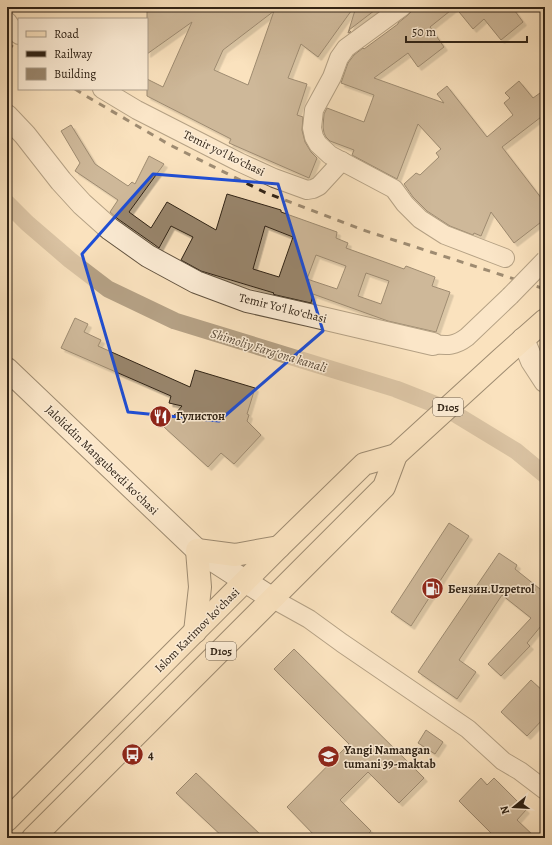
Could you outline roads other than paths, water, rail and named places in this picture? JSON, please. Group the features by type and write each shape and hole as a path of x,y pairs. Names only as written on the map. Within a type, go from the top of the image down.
{"main road":[{"name":"Islom Karimov koʻchasi","path":"7,820 279,547 364,464 396,455 536,328"},
{"name":"Islom Karimov koʻchasi","path":"32,838 384,487 396,455"},
{"path":"195,632 200,587 197,550 235,555 279,547"}],"street":[{"path":"402,7 346,48 339,58 332,77 314,110 312,128 314,137 318,144 330,155 394,189 405,204 420,220 445,235 505,258"},
{"path":"7,21 18,35"},
{"name":"Temir yoʻl koʻchasi","path":"104,90 137,110 201,143 274,178 307,190 319,186 342,162"},
{"name":"Temir Yoʻl koʻchasi","path":"7,116 25,135 61,181 82,204 110,229 148,256 196,282 247,301 309,314 433,344"},
{"path":"433,344 446,346 462,341 510,296 545,260"},
{"path":"536,328 532,361 545,381"},
{"name":"Jaloliddin Manguberdi koʻchasi","path":"7,369 197,550 273,599"},
{"path":"273,599 309,619 342,644 468,729 504,761 542,783"}],"waterway":[{"name":"Shimoliy Fargʻona kanali","path":"7,203 27,223 70,260 108,289 175,321 396,389 447,409 516,451 545,475"}],"railway":[{"path":"7,43 18,50"},
{"path":"77,90 170,145 264,192 363,230 545,289"}],"place":[{"name":"Гулистон","path":"160,416"},
{"name":"Бензин.Uzpetrol","path":"432,589"},
{"name":"4","path":"132,755"},
{"name":"Yangi Namangan tumani 39-maktab","path":"329,757"}]}
